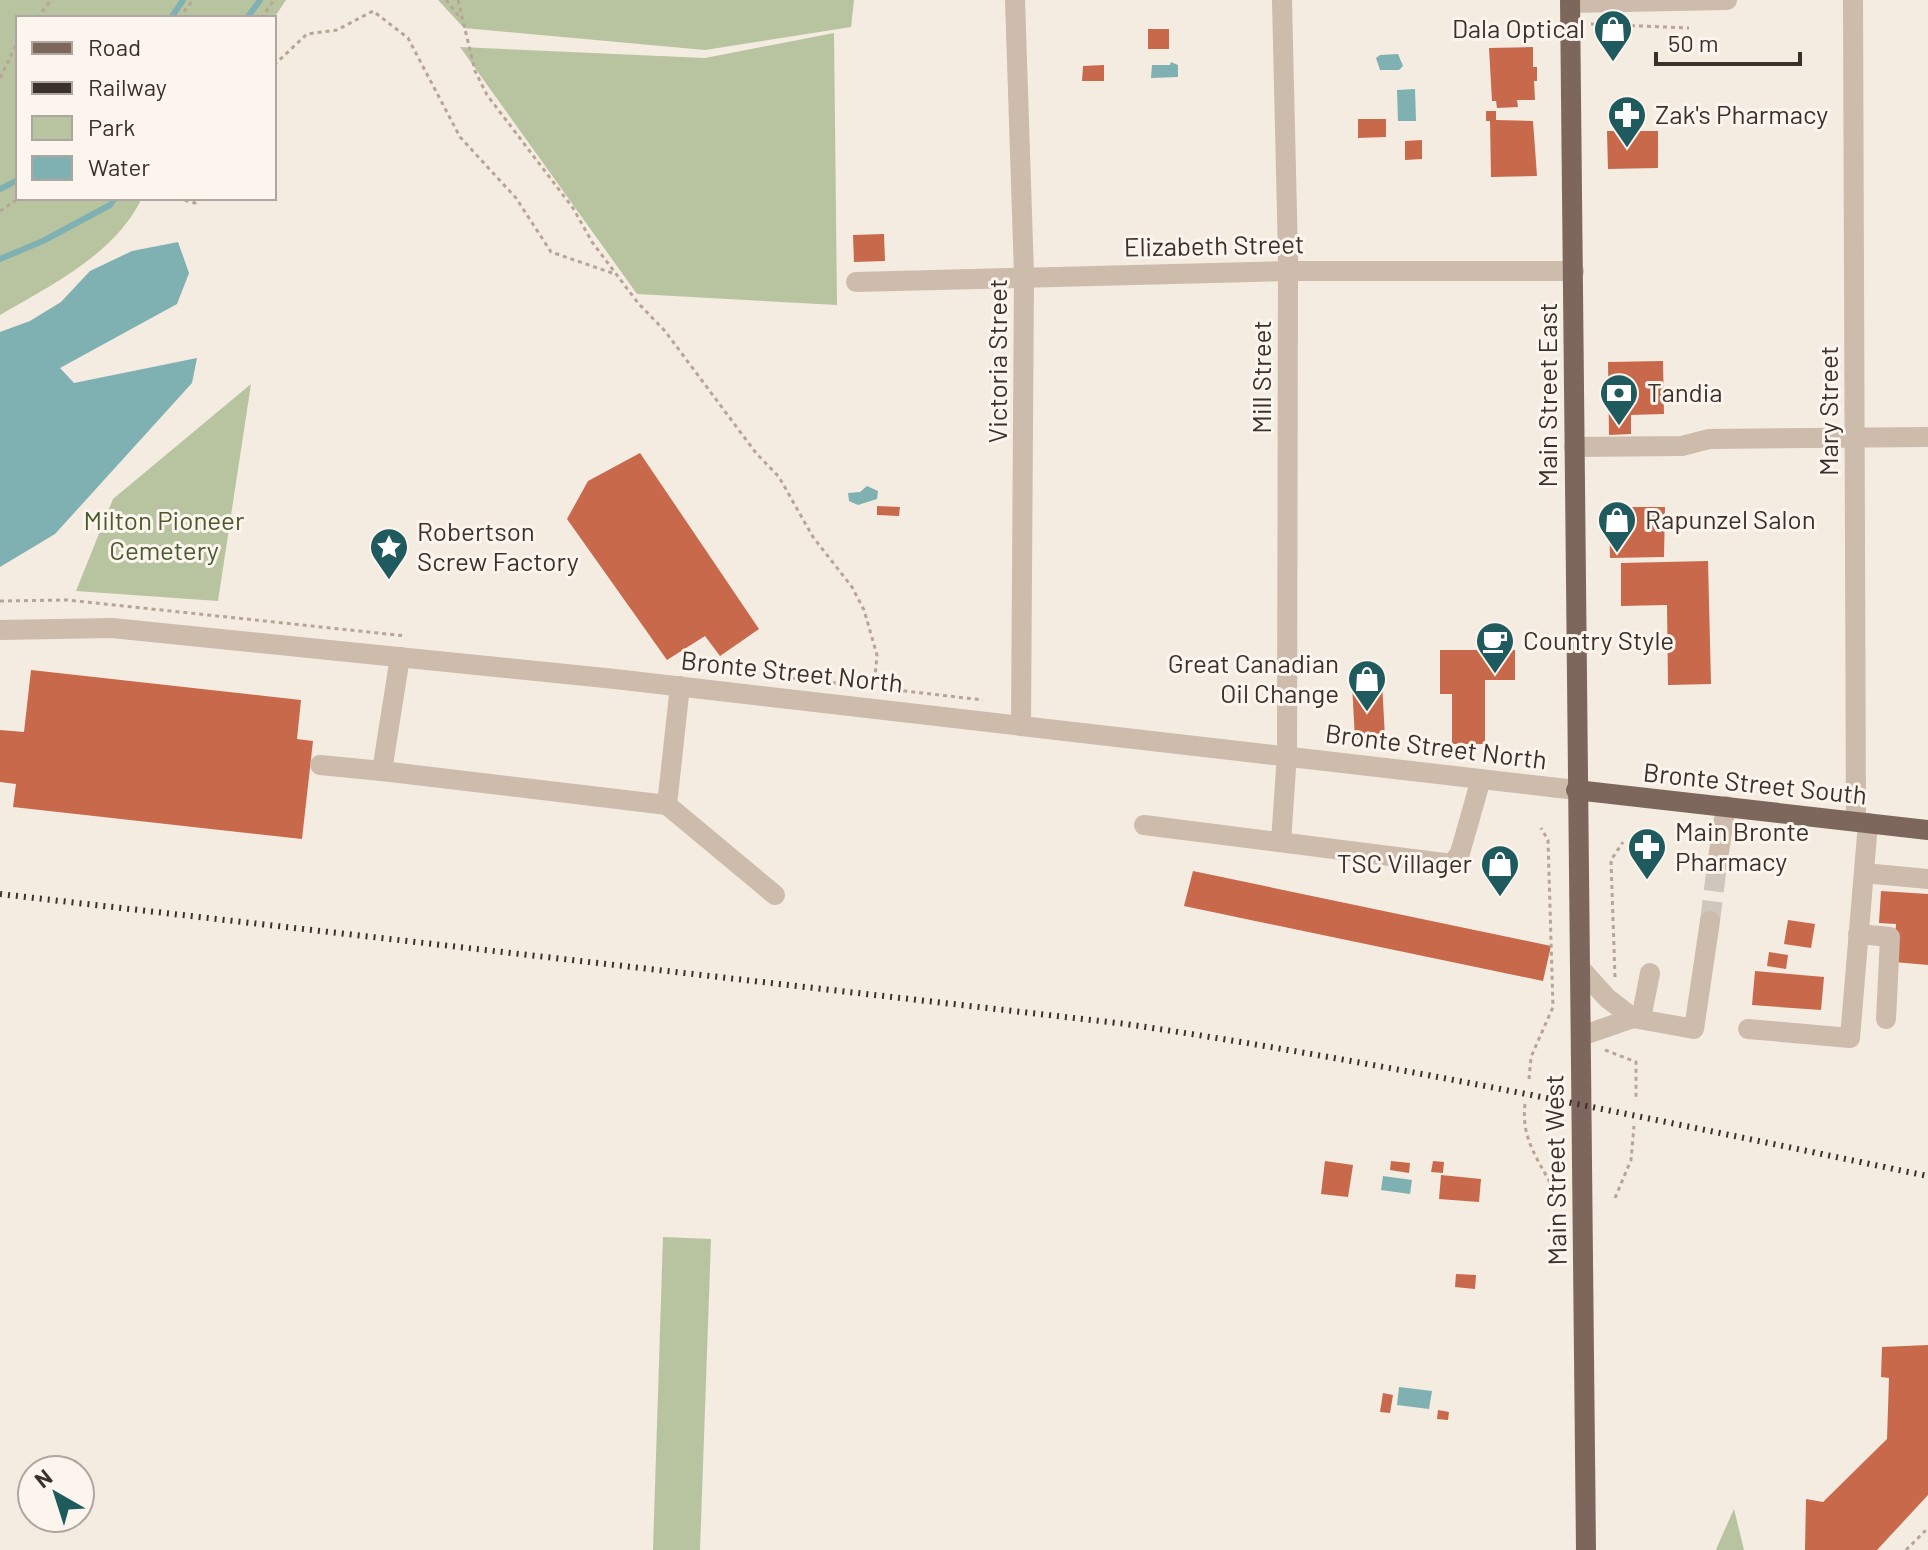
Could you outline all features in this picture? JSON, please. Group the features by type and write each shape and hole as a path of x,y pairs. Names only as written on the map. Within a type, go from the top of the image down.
{"main road":[{"name":"Main Street East","path":"1570,2 1576,790"},
{"name":"Bronte Street South","path":"1576,790 1928,830"},
{"name":"Main Street West","path":"1576,790 1581,969 1586,1550"}],"street":[{"name":"Victoria Street","path":"1015,0 1024,275 1021,723"},
{"name":"Mill Street","path":"1281,842 1287,754 1288,271 1282,0"},
{"path":"1570,2 1727,0"},
{"name":"Mary Street","path":"1748,1029 1850,1038 1864,873 1856,438 1853,0"},
{"name":"Elizabeth Street","path":"856,282 1024,275 1574,271"},
{"path":"1574,447 1682,446 1709,439 1928,437"},
{"name":"Bronte Street North","path":"0,630 112,628 400,657 1021,723 1576,790"},
{"path":"382,771 400,657"},
{"path":"667,805 680,686"},
{"path":"320,765 667,805 775,895"},
{"path":"1144,825 1452,864 1460,853 1481,779"},
{"path":"1717,865 1726,806"},
{"path":"1864,873 1928,879"},
{"path":"1581,969 1626,1017 1694,1029 1710,921"},
{"path":"1858,934 1890,937 1886,1019"},
{"path":"1581,1040 1626,1017 1650,973"}],"path":[{"path":"39,16 51,0"},
{"path":"181,16 193,0"},
{"path":"446,0 463,22"},
{"path":"458,0 475,71 487,95 638,303 691,365 756,453 779,477 813,537 852,587 864,610 877,655 872,707"},
{"path":"276,63 307,34 337,30 373,11 408,38 460,137 516,198 551,252 619,276"},
{"path":"1591,24 1689,28"},
{"path":"0,78 16,45"},
{"path":"1529,1079 1531,1057 1553,1007 1548,840 1541,828"},
{"path":"1611,1052 1626,1017 1611,860 1623,842"},
{"path":"1581,1040 1636,1062 1636,1100"},
{"path":"1525,1104 1523,1119 1529,1144 1551,1184"},
{"path":"1615,1198 1631,1160 1634,1126"},
{"path":"1906,1550 1928,1528"}],"green space":[{"path":"0,0 286,0 275,16 16,16 16,200 141,200 116,236 81,266 0,315"},
{"path":"438,0 854,0 851,27 705,50 464,28"},
{"path":"834,33 837,305 637,294 460,47 705,58"},
{"name":"Milton Pioneer Cemetery","path":"251,384 218,601 76,591 113,499"},
{"path":"663,1237 711,1239 700,1550 653,1550"},
{"path":"1734,1509 1744,1550 1716,1550 1718,1545"}],"water":[{"path":"1398,54 1403,66 1399,70 1380,70 1376,58"},
{"path":"1171,62 1178,65 1178,77 1151,78 1152,65 1170,65"},
{"path":"1415,89 1416,121 1398,121 1397,90"},
{"path":"178,242 189,273 177,304 60,368 74,383 197,358 192,383 55,534 0,567 0,332 30,321 61,302 90,271 132,251"},
{"path":"867,486 878,491 877,499 858,505 849,501 848,493 860,492"},
{"path":"1383,1176 1412,1180 1410,1194 1381,1190"},
{"path":"1399,1387 1432,1391 1429,1409 1397,1405"}],"building":[{"path":"1148,29 1169,29 1169,49 1148,49"},
{"path":"1533,47 1533,67 1537,67 1535,100 1517,100 1518,107 1497,108 1496,101 1492,101 1489,48"},
{"path":"1104,65 1104,81 1082,81 1083,66"},
{"path":"1486,111 1496,111 1496,120 1533,121 1537,176 1491,177 1490,121 1486,121"},
{"path":"1358,119 1386,119 1386,137 1358,138"},
{"path":"1607,131 1658,131 1658,168 1608,169"},
{"path":"1422,140 1422,159 1405,160 1405,141"},
{"path":"884,234 885,261 854,262 853,235"},
{"path":"1663,361 1664,414 1631,415 1631,434 1609,435 1608,362"},
{"path":"640,453 759,629 720,656 705,636 667,660 567,519 588,481"},
{"path":"877,506 900,507 899,516 877,515"},
{"path":"1609,507 1665,507 1664,557 1610,558"},
{"path":"1708,561 1711,684 1668,685 1667,605 1621,606 1621,563"},
{"path":"1440,650 1515,650 1515,680 1485,680 1485,744 1452,744 1452,694 1440,694"},
{"path":"31,670 301,700 297,739 313,741 302,839 13,807 16,784 0,782 0,730 24,732"},
{"path":"1382,682 1385,738 1355,739 1352,684"},
{"path":"1193,871 1551,946 1543,981 1184,906"},
{"path":"1881,891 1928,894 1928,965 1894,962 1896,924 1879,923"},
{"path":"1788,920 1815,924 1811,948 1784,944"},
{"path":"1769,952 1788,955 1786,969 1767,966"},
{"path":"1755,971 1824,977 1821,1010 1752,1005"},
{"path":"1325,1161 1353,1165 1348,1197 1321,1194"},
{"path":"1391,1161 1410,1163 1409,1173 1390,1170"},
{"path":"1433,1161 1444,1162 1443,1173 1431,1172"},
{"path":"1441,1175 1481,1179 1479,1202 1439,1199"},
{"path":"1456,1274 1476,1275 1475,1289 1455,1287"},
{"path":"1928,1345 1928,1495 1877,1550 1805,1550 1806,1499 1823,1502 1887,1439 1889,1378 1881,1377 1882,1347"},
{"path":"1383,1393 1393,1395 1390,1413 1380,1412"},
{"path":"1438,1410 1449,1412 1448,1420 1437,1419"}],"waterway":[{"path":"172,16 183,0"},
{"path":"248,16 260,0"},
{"path":"0,189 16,181"},
{"path":"0,259 43,241 110,205 114,200"}],"tunnel":[{"path":"1710,921 1717,865"}],"railway":[{"path":"0,894 1126,1024 1428,1075 1928,1176"}],"place":[{"name":"Dala Optical","path":"1613,63"},
{"name":"Zak's Pharmacy","path":"1627,149"},
{"name":"Tandia","path":"1619,427"},
{"name":"Rapunzel Salon","path":"1617,554"},
{"name":"Robertson Screw Factory","path":"389,581"},
{"name":"Country Style","path":"1495,675"},
{"name":"Great Canadian Oil Change","path":"1367,713"},
{"name":"Main Bronte Pharmacy","path":"1647,881"},
{"name":"TSC Villager","path":"1500,898"}]}
